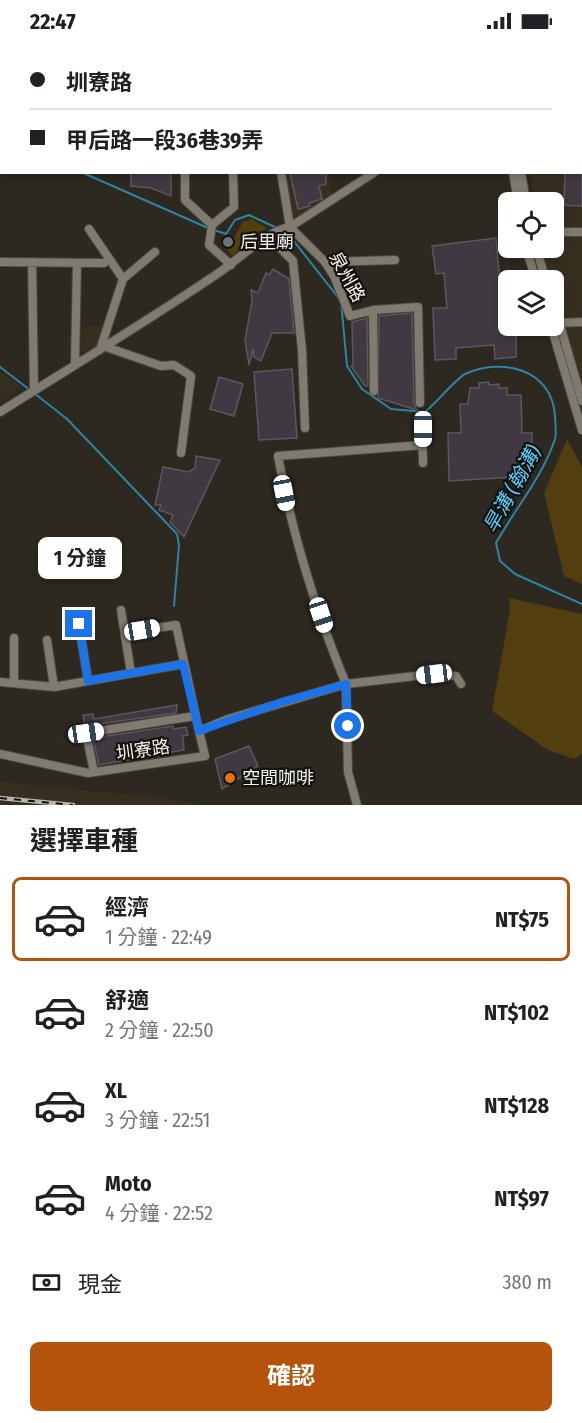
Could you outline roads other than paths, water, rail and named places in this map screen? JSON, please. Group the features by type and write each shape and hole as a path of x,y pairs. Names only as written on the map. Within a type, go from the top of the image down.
{"street":[{"path":"185,174 185,200 212,225"},
{"path":"231,265 209,245 208,240 212,225 234,207 233,174"},
{"path":"281,174 283,229"},
{"path":"0,412 75,363 103,349 231,265 269,237 372,174"},
{"path":"513,174 516,192"},
{"path":"520,174 524,192"},
{"path":"89,229 123,279"},
{"name":"泉州路","path":"283,229 325,262 334,276 350,316 373,310 418,307 420,404"},
{"path":"564,232 582,232"},
{"path":"269,237 293,261 302,350 305,428"},
{"path":"103,349 123,279 155,252"},
{"path":"325,262 395,260"},
{"path":"0,262 104,263"},
{"path":"32,262 32,391"},
{"path":"75,363 77,263"},
{"name":"泉州路","path":"373,310 374,391"},
{"path":"564,323 582,322"},
{"path":"554,336 582,430"},
{"path":"564,336 582,401"},
{"path":"103,349 161,366 174,365 191,376 181,453"},
{"path":"423,429 423,463"},
{"path":"357,805 348,772 346,684 288,511 278,456 423,445"},
{"path":"121,610 131,673"},
{"path":"79,624 88,681"},
{"path":"125,633 176,625 199,731 271,705 346,684 434,674 456,676 461,684"},
{"path":"14,639 14,682"},
{"path":"47,640 54,687"},
{"path":"0,682 54,687 183,664"},
{"path":"94,772 86,733 195,716"},
{"name":"圳寮路","path":"0,754 88,773 205,756 199,731"}],"waterway":[{"name":"旱溝 (翰溝)","path":"86,174 208,228"},
{"name":"旱溝 (翰溝)","path":"214,230 226,234 235,220 249,215 277,228"},
{"name":"旱溝 (翰溝)","path":"284,232 289,235 341,301 347,366 362,389 391,409 425,412 457,380 479,369 509,367 523,371 545,387 552,400 555,439 536,479 496,543 500,561 515,574 582,604"},
{"path":"0,367 30,390"},
{"path":"34,393 67,419 177,534 179,545 174,606"}],"railway":[{"path":"0,798 73,805"}],"place":[{"name":"后里廟","path":"228,242"},
{"name":"空間咖啡","path":"230,778"}]}
